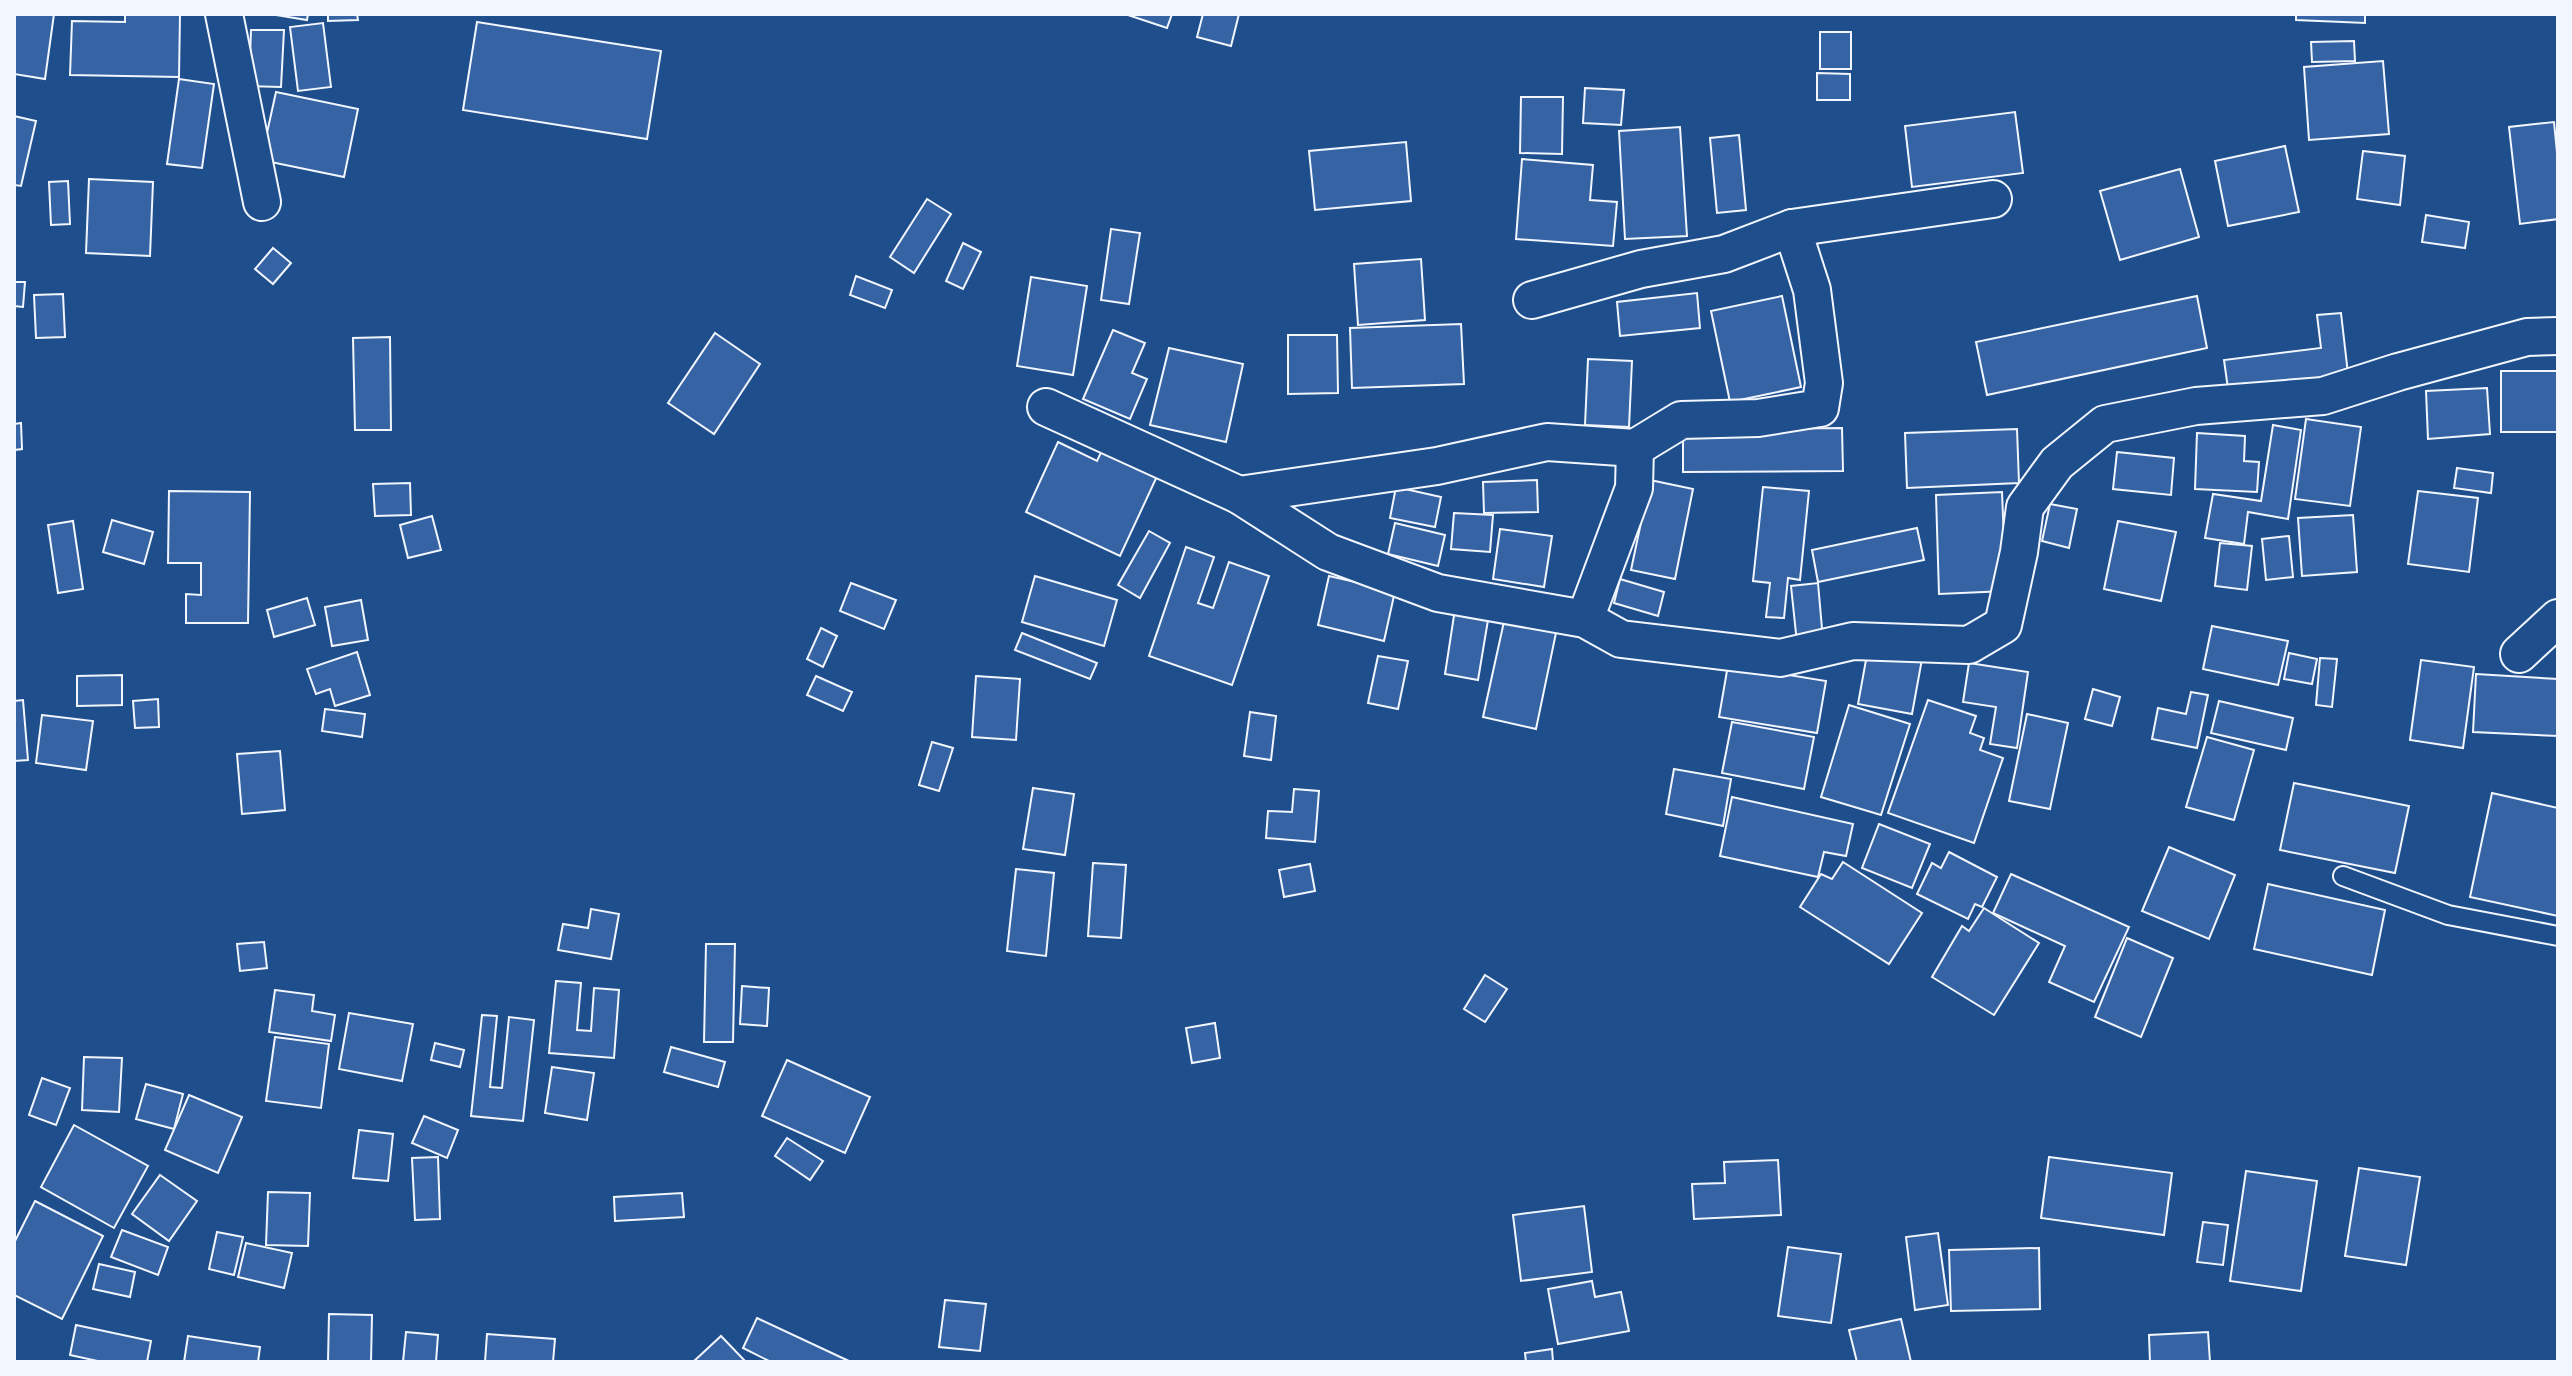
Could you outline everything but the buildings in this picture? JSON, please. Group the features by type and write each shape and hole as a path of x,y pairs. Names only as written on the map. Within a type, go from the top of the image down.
{"street":[{"path":"224,14 262,202"},
{"path":"1532,300 1641,269 1724,254 1792,228 1993,199"},
{"path":"1239,495 1437,466 1547,442 1635,448 1681,420 1758,418 1820,408 1824,383 1812,290 1792,228"},
{"path":"1046,407 1239,495 1328,552 1438,593 1585,619 1621,639 1780,658 1853,641 1969,645 2003,625 2025,507 2057,463 2105,424 2196,406 2323,396 2527,337 2558,336"},
{"path":"1585,619 1634,488 1635,448"},
{"path":"2519,654 2558,618"}],"lane":[{"path":"2343,876 2448,915 2558,936"}]}
